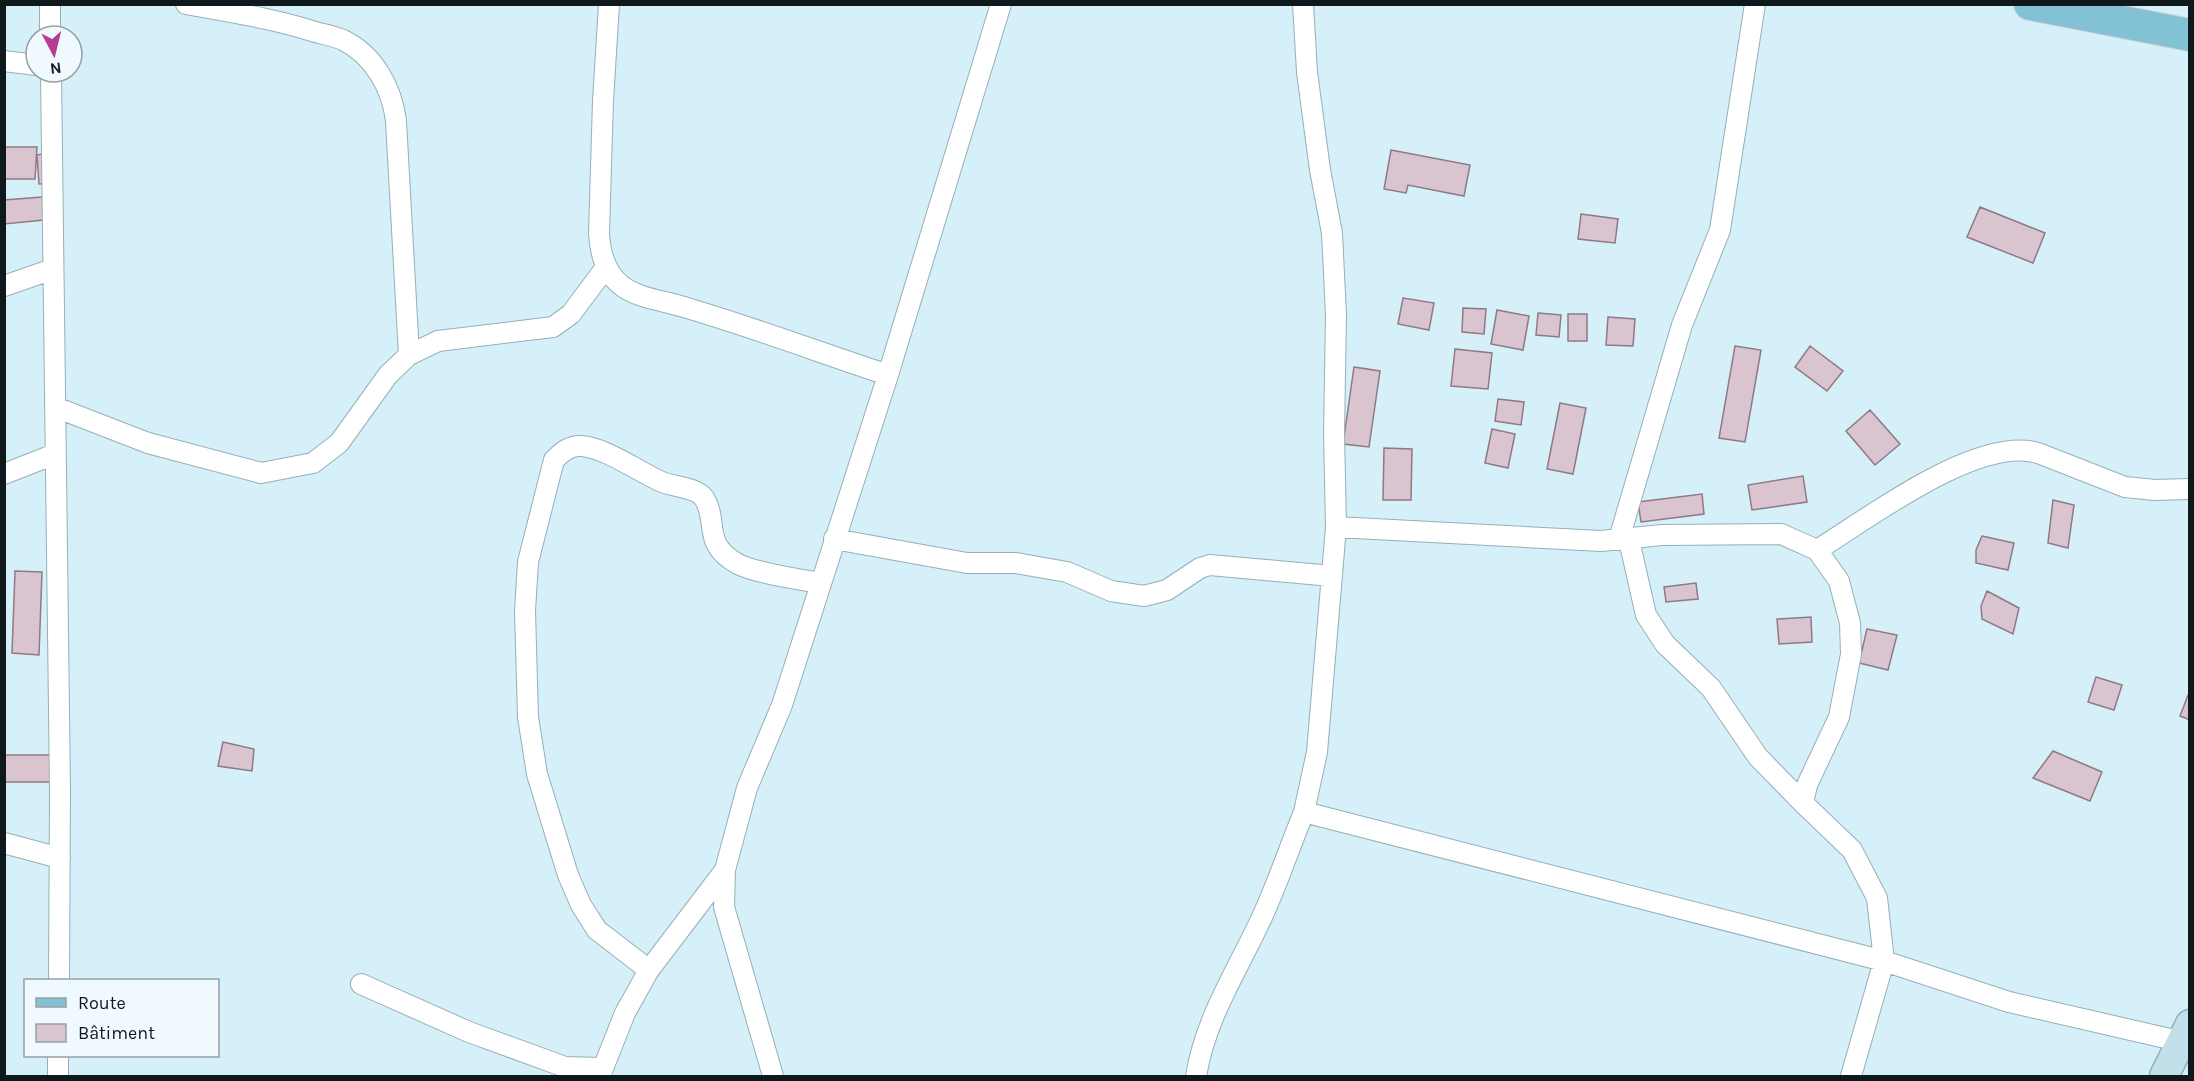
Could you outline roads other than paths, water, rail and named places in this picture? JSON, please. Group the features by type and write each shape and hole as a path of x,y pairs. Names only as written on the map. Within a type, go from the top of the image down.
{"main road":[{"path":"2030,4 2092,11 2190,35"},
{"path":"2164,1077 2186,1033"}],"street":[{"path":"50,4 50,24"},
{"path":"186,4 282,22 343,40 366,58 385,80 394,99 396,121 409,355"},
{"path":"609,4 599,233 600,249 606,267 622,286 641,295 687,308 888,375"},
{"path":"772,1077 724,907 725,870 747,788 782,705 819,583 888,375 1001,4"},
{"path":"1196,1077 1201,1045 1230,980 1263,916 1304,812 1317,752 1336,527 1334,433 1336,315 1332,233 1320,170 1307,72 1303,4"},
{"path":"1755,4 1720,230 1682,325 1624,539 1646,615 1665,644 1711,688 1758,757 1852,850 1877,898 1884,961 1851,1077"},
{"path":"4,61 24,64"},
{"path":"51,84 60,858 59,979"},
{"path":"55,407 148,443 261,473 313,463 339,443 388,375 409,355 438,341 553,327 571,314 606,267"},
{"path":"4,286 53,269"},
{"path":"650,970 597,930 582,905 568,875 537,774 528,717 525,611 528,562 554,459 565,449 581,446 602,452 668,484 692,490 703,496 708,506 711,534 722,552 739,565 819,583"},
{"path":"1817,550 1948,470 1999,451 2025,449 2125,487 2155,490 2190,489"},
{"path":"4,474 55,454"},
{"path":"1336,527 1600,541 1662,535 1781,534 1817,550 1839,581 1850,622 1851,654 1839,717 1807,785 1803,803"},
{"path":"834,539 967,563 1016,563 1067,572 1111,591 1144,596 1167,590 1200,568 1209,565 1332,576"},
{"path":"1304,812 1776,936 1884,961 2009,1002 2186,1033"},
{"path":"4,843 60,858"},
{"path":"361,984 469,1032 565,1067 601,1072 625,1013 650,970 725,870"},
{"path":"58,1057 58,1077"}]}
